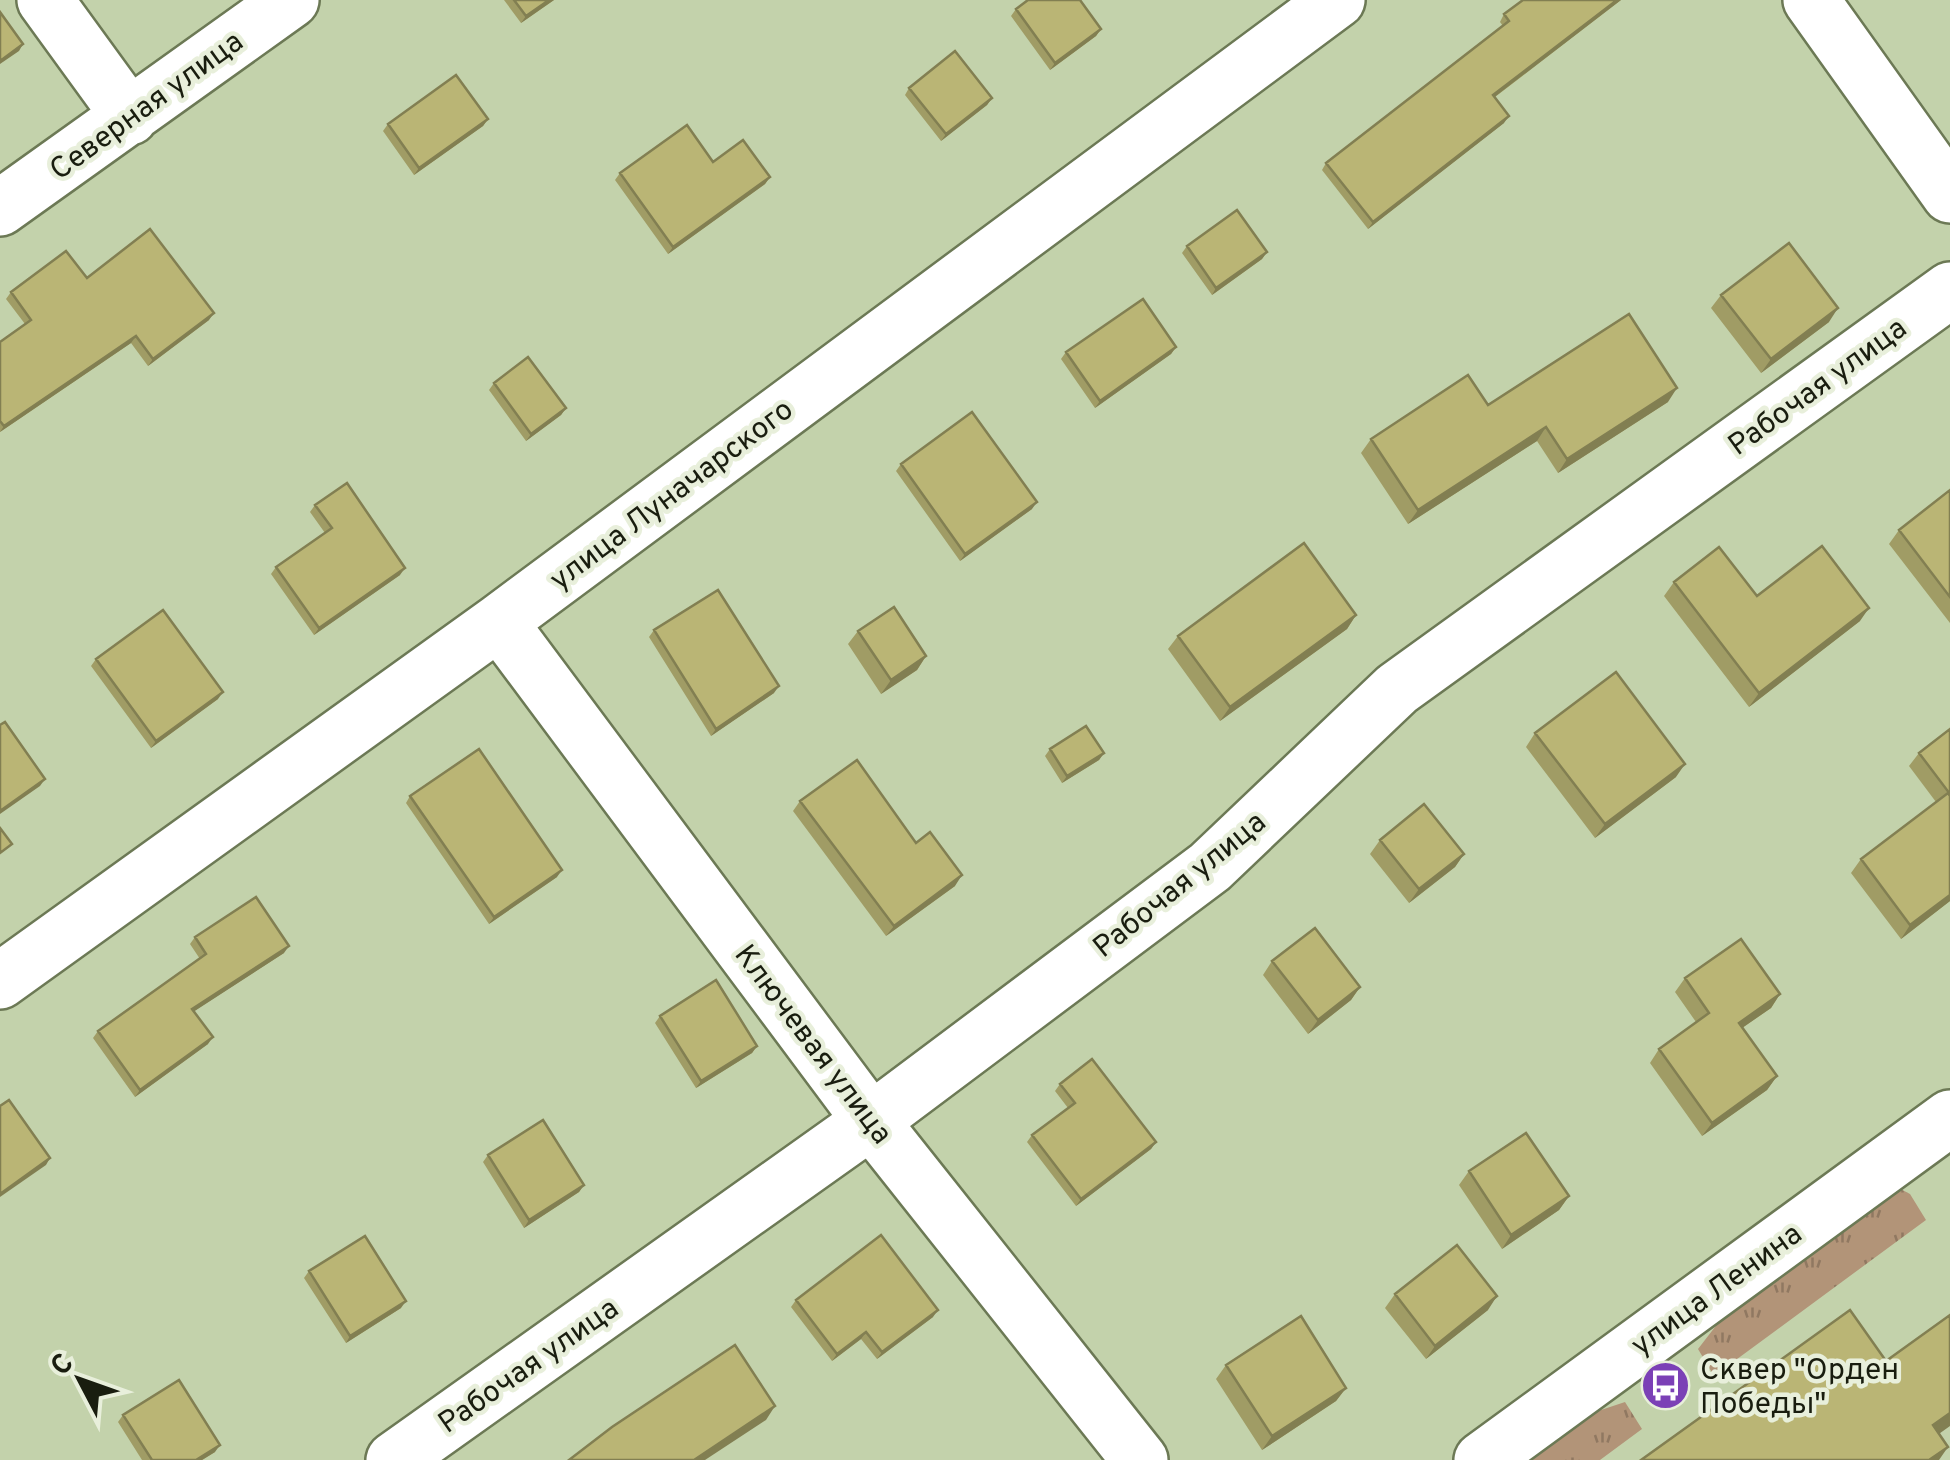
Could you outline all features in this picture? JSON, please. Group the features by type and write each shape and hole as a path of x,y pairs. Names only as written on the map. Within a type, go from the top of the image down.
{"street":[{"path":"45,0 130,117"},
{"name":"Северная улица","path":"0,208 291,0"},
{"name":"улица Луначарского","path":"0,980 498,622 1338,0"},
{"path":"1811,0 1950,195"},
{"name":"Рабочая улица","path":"394,1460 871,1122 1210,867 1398,689 1950,290"},
{"name":"Ключевая улица","path":"498,622 871,1122 1140,1460"},
{"name":"улица Ленина","path":"1482,1460 1950,1118"}],"green space":[{"path":"1891,1184 1910,1194 1926,1220 1714,1376 1698,1349 1742,1292"},
{"path":"1625,1402 1642,1429 1600,1460 1514,1460 1565,1422"}],"building":[{"path":"514,0 549,0 526,16"},
{"path":"1028,0 1080,0 1101,29 1055,63 1016,9"},
{"path":"1523,0 1617,0 1493,95 1509,116 1373,222 1326,163 1509,21 1504,14"},
{"path":"0,12 23,44 0,61"},
{"path":"955,51 992,98 946,134 909,88"},
{"path":"456,75 488,119 419,168 388,124"},
{"path":"687,125 713,162 743,140 770,177 673,247 620,173"},
{"path":"1237,210 1267,252 1216,288 1187,246"},
{"path":"150,229 214,313 153,359 136,336 4,426 0,421 0,342 31,320 11,292 66,251 87,278"},
{"path":"1789,243 1838,308 1771,359 1721,295"},
{"path":"1143,299 1176,347 1100,401 1066,352"},
{"path":"1629,314 1677,388 1567,459 1546,427 1418,510 1371,439 1468,375 1488,405"},
{"path":"528,357 566,408 531,434 494,383"},
{"path":"972,412 1037,502 965,554 901,464"},
{"path":"347,483 405,568 319,628 276,567 332,528 315,505"},
{"path":"1950,490 1950,597 1899,530"},
{"path":"1304,543 1356,615 1230,707 1178,636"},
{"path":"1822,546 1869,608 1759,693 1674,582 1719,547 1757,596"},
{"path":"718,590 779,686 716,729 654,630"},
{"path":"894,607 926,656 891,680 858,631"},
{"path":"163,610 223,692 156,741 96,659"},
{"path":"1616,672 1685,764 1605,824 1535,733"},
{"path":"5,722 45,779 0,811 0,725"},
{"path":"1086,726 1104,753 1067,776 1050,749"},
{"path":"1950,729 1950,794 1919,753"},
{"path":"479,749 562,870 494,917 410,796"},
{"path":"857,760 916,843 930,832 962,875 894,926 800,801"},
{"path":"1948,793 1950,895 1910,925 1861,859"},
{"path":"1424,804 1464,854 1419,889 1380,840"},
{"path":"0,828 12,844 0,853"},
{"path":"256,897 289,946 192,1009 213,1037 140,1090 98,1031 206,954 195,937"},
{"path":"1315,928 1360,987 1318,1020 1272,961"},
{"path":"1741,939 1780,994 1739,1023 1777,1076 1712,1123 1659,1049 1709,1013 1685,978"},
{"path":"716,980 757,1046 701,1081 660,1016"},
{"path":"1092,1059 1156,1142 1081,1199 1032,1135 1075,1103 1060,1084"},
{"path":"9,1100 50,1158 0,1194 0,1106"},
{"path":"543,1120 584,1185 529,1220 488,1155"},
{"path":"1526,1133 1569,1196 1511,1235 1469,1171"},
{"path":"881,1235 938,1310 882,1352 866,1332 837,1354 796,1300"},
{"path":"365,1236 406,1301 350,1336 309,1271"},
{"path":"1457,1245 1497,1296 1435,1346 1395,1294"},
{"path":"1850,1310 1886,1361 1950,1315 1950,1413 1933,1425 1948,1447 1929,1460 1641,1460"},
{"path":"1301,1316 1346,1388 1272,1436 1226,1365"},
{"path":"735,1345 775,1406 694,1460 569,1460 612,1427"},
{"path":"179,1380 220,1445 196,1460 152,1460 123,1415"}],"place":[{"name":"Сквер \"Орден Победы\"","path":"1665,1386"}]}
